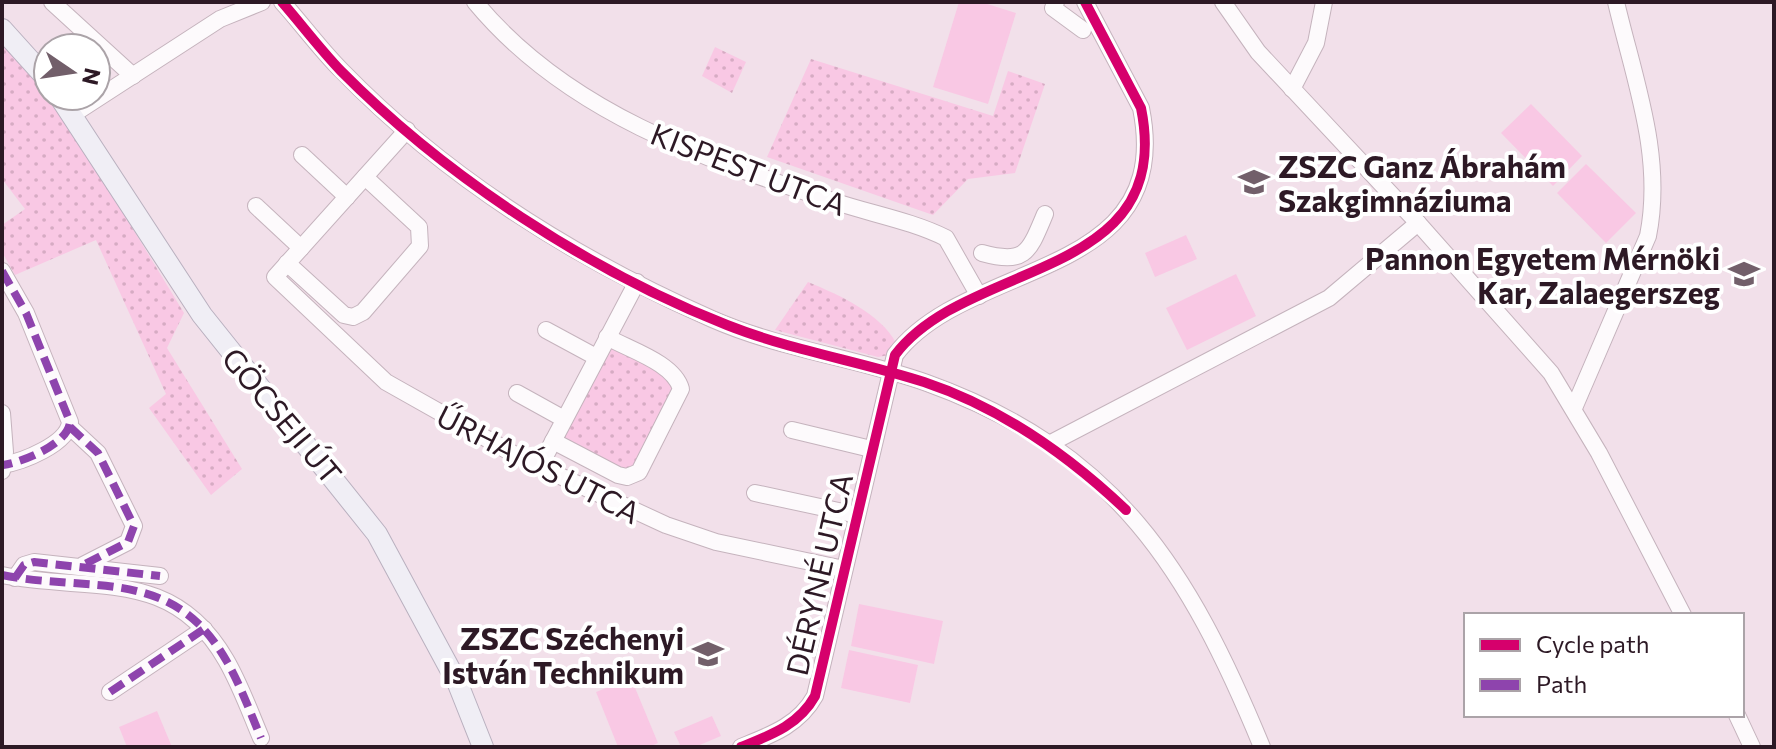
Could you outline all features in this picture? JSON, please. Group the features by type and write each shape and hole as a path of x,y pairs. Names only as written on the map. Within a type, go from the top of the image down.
{"main road":[{"path":"2,29 32,62"},
{"name":"GÖCSEJI ÚT","path":"70,112 202,315 377,534 458,684 483,747"}],"street":[{"path":"52,2 133,76"},
{"path":"220,19 237,2"},
{"path":"72,115 220,19 262,2"},
{"path":"282,2 343,72 407,130 537,230 732,327 889,372 973,403 1049,444 1126,510 1173,567 1208,627 1262,747"},
{"name":"KISPEST UTCA","path":"475,2 550,75 660,137 715,161 946,238 979,296"},
{"path":"1056,2 1053,8 1083,30"},
{"name":"DÉRYNÉ UTCA","path":"741,747 788,726 808,707 819,681 895,355 912,336 979,296 1086,247 1118,219 1138,182 1145,144 1141,108 1085,2"},
{"path":"1223,2 1258,52 1517,332 1574,408 1682,613"},
{"path":"1292,89 1316,43 1323,2"},
{"path":"1574,408 1648,236 1652,213 1650,145 1616,2"},
{"path":"365,177 419,227 421,235 420,246 363,312 353,317 344,315 287,263 407,130"},
{"path":"302,155 347,197"},
{"path":"256,206 301,248"},
{"path":"982,253 1010,260 1025,253 1045,214"},
{"path":"1049,444 1329,298 1418,223"},
{"name":"ŰRHAJÓS UTCA","path":"287,263 275,277 386,382 540,466 637,514 716,542 844,569"},
{"path":"2,271 26,313 69,415 70,427 65,435 22,460 2,467 2,413"},
{"path":"540,466 637,282"},
{"path":"546,330 596,357"},
{"path":"553,441 627,477 639,472 681,389 678,378 669,370 607,337"},
{"path":"517,393 564,419"},
{"path":"70,427 98,453 134,526 128,542 83,565"},
{"path":"792,430 871,449"},
{"path":"593,492 602,467"},
{"path":"755,493 857,515"},
{"path":"9,577 28,563 83,565 160,576"},
{"path":"9,577 156,595 182,608 204,629 226,660 261,738"},
{"path":"110,692 204,629"},
{"path":"1738,717 1752,747"}],"shaded area":[{"path":"959,2 981,2 1016,13 988,104 933,87"},
{"path":"2,40 32,69 32,112 62,112 184,313 167,348 242,469 211,495 149,408 166,394 96,240 15,275 2,252 2,225 25,209 2,179"},
{"path":"715,47 746,62 732,93 702,76"},
{"path":"811,59 993,116 1008,71 1045,84 1015,173 968,179 933,215 767,157"},
{"path":"1531,104 1582,156 1553,186 1501,133"},
{"path":"1586,164 1636,213 1606,243 1557,193"},
{"path":"1186,235 1197,259 1155,277 1145,253"},
{"path":"1236,274 1256,316 1187,350 1166,308"},
{"path":"808,282 845,299 880,323 896,343 889,355 878,357 775,330"},
{"path":"607,337 666,369 681,389 627,477 553,441"},
{"path":"859,604 943,621 934,664 851,646"},
{"path":"849,650 918,665 910,703 841,688"},
{"path":"631,678 658,743 649,747 618,747 596,692"},
{"path":"157,711 172,747 127,747 119,727"},
{"path":"712,716 721,736 695,747 681,747 674,732"}],"marked path":[{"path":"2,271 26,313 70,422 62,438 53,444 32,456 3,465"},
{"path":"70,427 98,453 134,526 128,542 83,565"},
{"path":"15,578 24,565 34,562 160,576"},
{"path":"2,575 128,589 155,597 181,610 205,630 226,660 261,738"},
{"path":"110,692 204,629"}],"cycle path":[{"path":"282,2 341,71 382,110 472,183 572,249 675,303 727,325 775,342 924,382 980,405 1057,452 1126,510"},
{"path":"741,747 792,722 815,696 895,355 928,324 969,300 1058,260 1098,237 1128,206 1143,164 1141,108 1085,2"}],"place":[{"name":"ZSZC Ganz Ábrahám Szakgimnáziuma","path":"1254,182"},
{"name":"Pannon Egyetem Mérnöki Kar, Zalaegerszeg","path":"1744,274"},
{"name":"ZSZC Széchenyi István Technikum","path":"708,654"}]}
